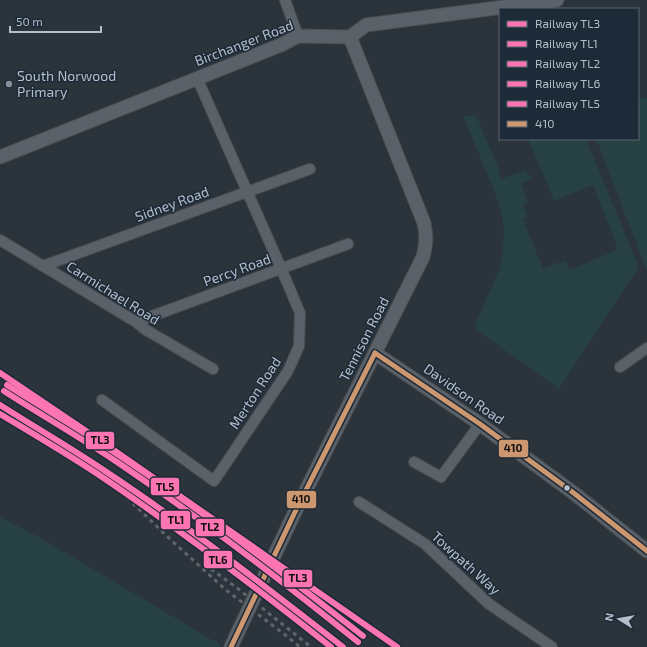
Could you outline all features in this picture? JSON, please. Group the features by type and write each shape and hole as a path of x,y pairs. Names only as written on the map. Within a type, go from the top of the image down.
{"street":[{"path":"285,0 298,36"},
{"path":"350,37 366,25 505,4 557,0"},
{"name":"Birchanger Road","path":"0,157 281,45 298,36 350,37"},
{"name":"Tennison Road","path":"233,642 294,514 423,257 426,244 427,235 424,223 350,37"},
{"name":"Merton Road","path":"102,400 214,481 288,371 299,346 300,313 282,268 197,78"},
{"name":"Sidney Road","path":"43,266 310,168"},
{"name":"Carmichael Road","path":"0,240 136,322 146,330 213,369"},
{"name":"Percy Road","path":"136,322 348,244"},
{"path":"620,367 647,348"},
{"name":"Davidson Road","path":"375,353 480,424 575,494 647,551"},
{"path":"414,462 441,477 480,424"},
{"name":"Towpath Way","path":"359,502 425,544 489,604 552,647"}],"green space":[{"path":"639,98 647,98 647,271 596,140 639,140"},
{"path":"476,115 497,164 501,179 526,170 527,175 530,174 532,179 521,184 528,202 523,204 528,217 523,219 543,268 565,260 570,270 618,249 593,185 554,201 528,140 586,140 639,267 559,389 475,329 475,324 499,270 502,257 504,231 497,198 463,116"},
{"path":"0,517 39,537 221,645 220,647 0,647"}],"railway":[{"path":"121,492 226,590 300,647"},
{"path":"211,569 311,647"}],"rail line":[{"name":"TL3","path":"0,373 92,435 397,647"},
{"name":"TL5","path":"7,385 151,477 213,521 363,636"},
{"name":"TL2","path":"4,391 148,483 269,572 358,642"},
{"name":"TL1","path":"0,405 95,464 198,536 343,647"},
{"name":"TL6","path":"0,414 79,462 163,519 331,647"}],"transit line":[{"name":"410","path":"375,353 480,424 575,494 647,551"},
{"name":"410","path":"231,647 294,514 375,353"}],"place":[{"name":"South Norwood Primary","path":"9,84"}]}
